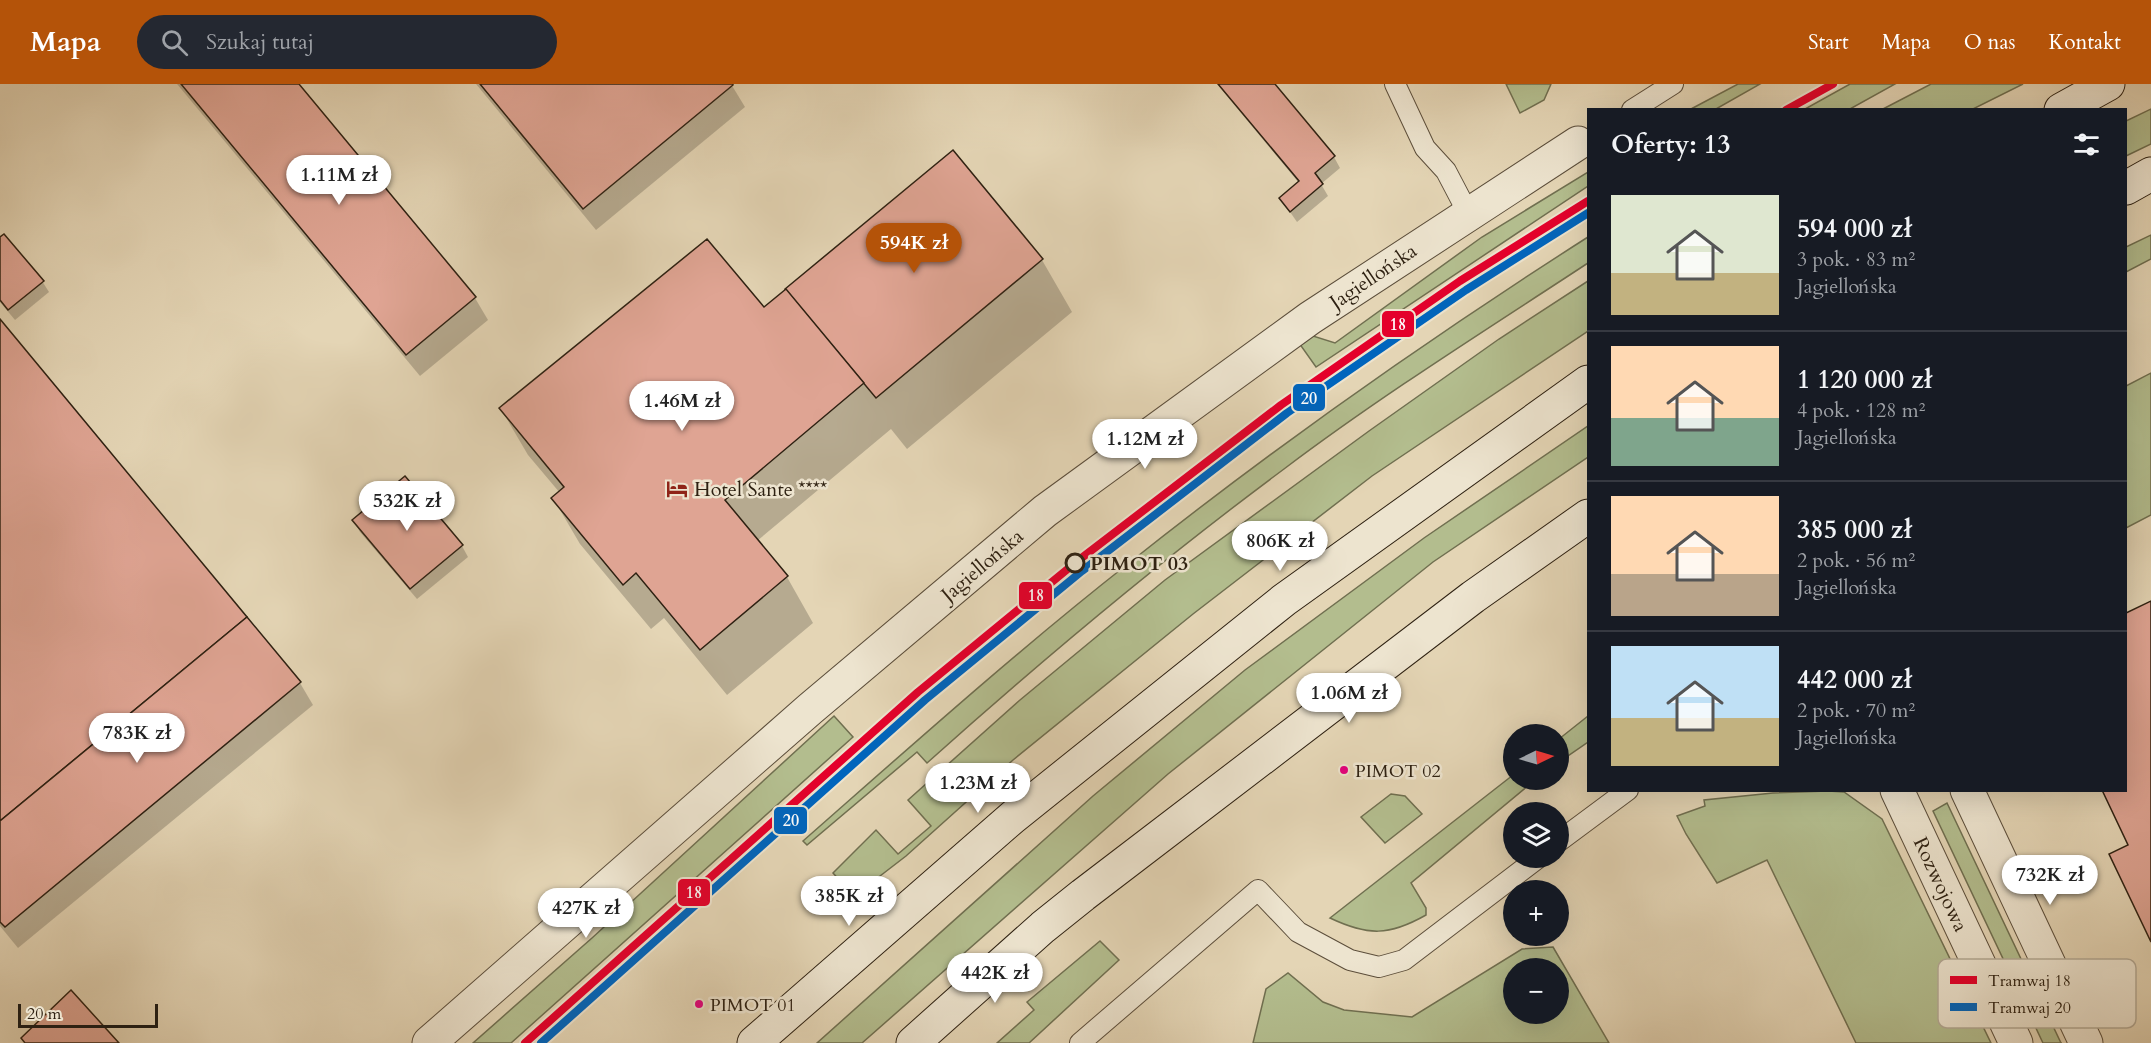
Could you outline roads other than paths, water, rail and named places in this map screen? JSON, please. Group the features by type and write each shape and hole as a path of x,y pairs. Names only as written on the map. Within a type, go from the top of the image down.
{"street":[{"path":"2065,108 2108,84"},
{"name":"Jagiellońska","path":"429,1043 810,709 1045,511 1310,318 1583,139"},
{"path":"2127,187 2151,174"},
{"path":"754,1043 1013,818 1284,600 1587,383"},
{"path":"914,1043 1043,927 1083,895 1473,597 1583,523"},
{"name":"Rozwojowa","path":"1898,792 1976,959"},
{"path":"1968,792 2046,959"},
{"name":"Rozwojowa","path":"2009,1028 2016,1043"},
{"path":"2079,1028 2086,1043"}],"lane":[{"path":"1395,84 1425,148 1446,171 1468,213"},
{"path":"1635,108 1673,84"},
{"path":"1569,834 1622,795"},
{"path":"1080,1043 1258,890 1298,932 1350,960 1379,967 1404,960 1525,868"}],"tram line":[{"name":"18","path":"1790,108 1833,84"},
{"name":"18","path":"525,1043 918,692 1075,563 1281,405 1460,281 1587,202"},
{"name":"20","path":"541,1043 925,700 1082,571 1287,413 1466,290 1587,214"}],"place":[{"name":"Hotel Sante ****","path":"677,489"},
{"name":"PIMOT 03","path":"1075,563"},
{"name":"PIMOT 02","path":"1344,770"},
{"name":"PIMOT 01","path":"699,1004"}]}
